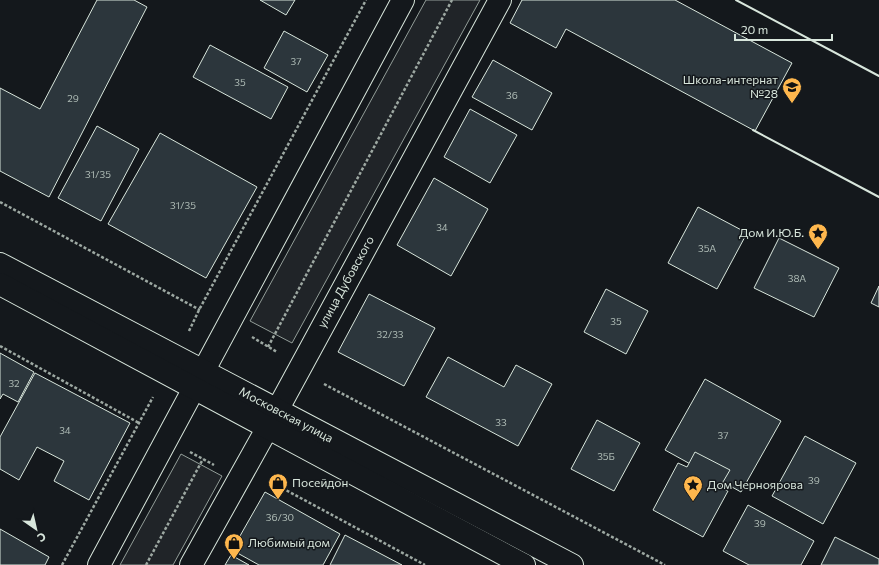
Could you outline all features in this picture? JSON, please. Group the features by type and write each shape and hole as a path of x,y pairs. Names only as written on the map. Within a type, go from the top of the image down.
{"street":[{"path":"99,565 403,0"},
{"name":"улица Дубовского","path":"191,565 500,0"},
{"name":"Московская улица","path":"0,264 172,366"},
{"name":"Московская улица","path":"0,284 172,366 272,418 572,565"},
{"name":"Московская улица","path":"272,418 524,565"}],"path":[{"path":"62,565 138,423 172,366 199,310 366,0"},
{"path":"268,346 452,0"},
{"path":"0,202 199,310 230,324 301,364"},
{"path":"0,346 167,440 239,478"},
{"path":"320,381 665,565"},
{"path":"146,565 203,459"},
{"path":"266,480 425,565"}],"shaded area":[{"path":"426,0 480,0 292,343 250,321"},
{"path":"181,454 222,476 173,565 120,565"}],"building":[{"path":"97,0 134,0 147,7 49,197 0,171 0,88 40,109"},
{"path":"260,0 295,0 286,15"},
{"path":"522,0 675,0 792,63 755,131 566,29 556,48 510,23"},
{"path":"284,31 328,55 307,92 264,68"},
{"path":"210,45 288,87 271,119 193,77"},
{"path":"493,60 552,93 532,130 472,97"},
{"path":"470,109 517,135 490,183 444,157"},
{"path":"97,126 139,149 101,221 58,198"},
{"path":"160,133 257,187 206,278 108,224"},
{"path":"434,178 488,209 451,276 397,245"},
{"path":"698,207 747,233 717,289 668,263"},
{"path":"779,238 839,268 814,317 754,288"},
{"path":"879,286 879,307 871,303"},
{"path":"606,289 648,311 626,354 584,332"},
{"path":"369,294 435,328 404,386 338,352"},
{"path":"0,353 34,372 18,402 3,394 0,399"},
{"path":"448,357 504,387 516,365 552,384 518,446 426,397"},
{"path":"35,373 130,423 89,500 54,481 64,461 37,447 19,480 0,469 0,437"},
{"path":"705,379 781,421 741,492 665,450"},
{"path":"597,420 640,443 614,491 571,469"},
{"path":"805,436 856,463 823,524 772,496"},
{"path":"695,452 730,470 720,487 728,491 703,537 653,510 678,463 687,467"},
{"path":"265,492 340,534 323,565 259,565 232,550"},
{"path":"748,505 814,541 801,565 749,565 723,551"},
{"path":"0,529 49,557 45,565 0,565"},
{"path":"345,535 402,565 330,565"},
{"path":"835,537 879,559 879,565 821,565"},
{"name":"Любимый дом","path":"231,555 249,565 225,565"}],"wall":[{"path":"736,0 879,76"},
{"path":"753,130 879,197"}],"place":[{"name":"Школа-интернат №28","path":"792,104"},
{"name":"Дом И.Ю.Б.","path":"818,250"},
{"name":"Посейдон","path":"278,500"},
{"name":"Дом Черноярова","path":"693,502"},
{"name":"Любимый дом","path":"234,560"}]}
